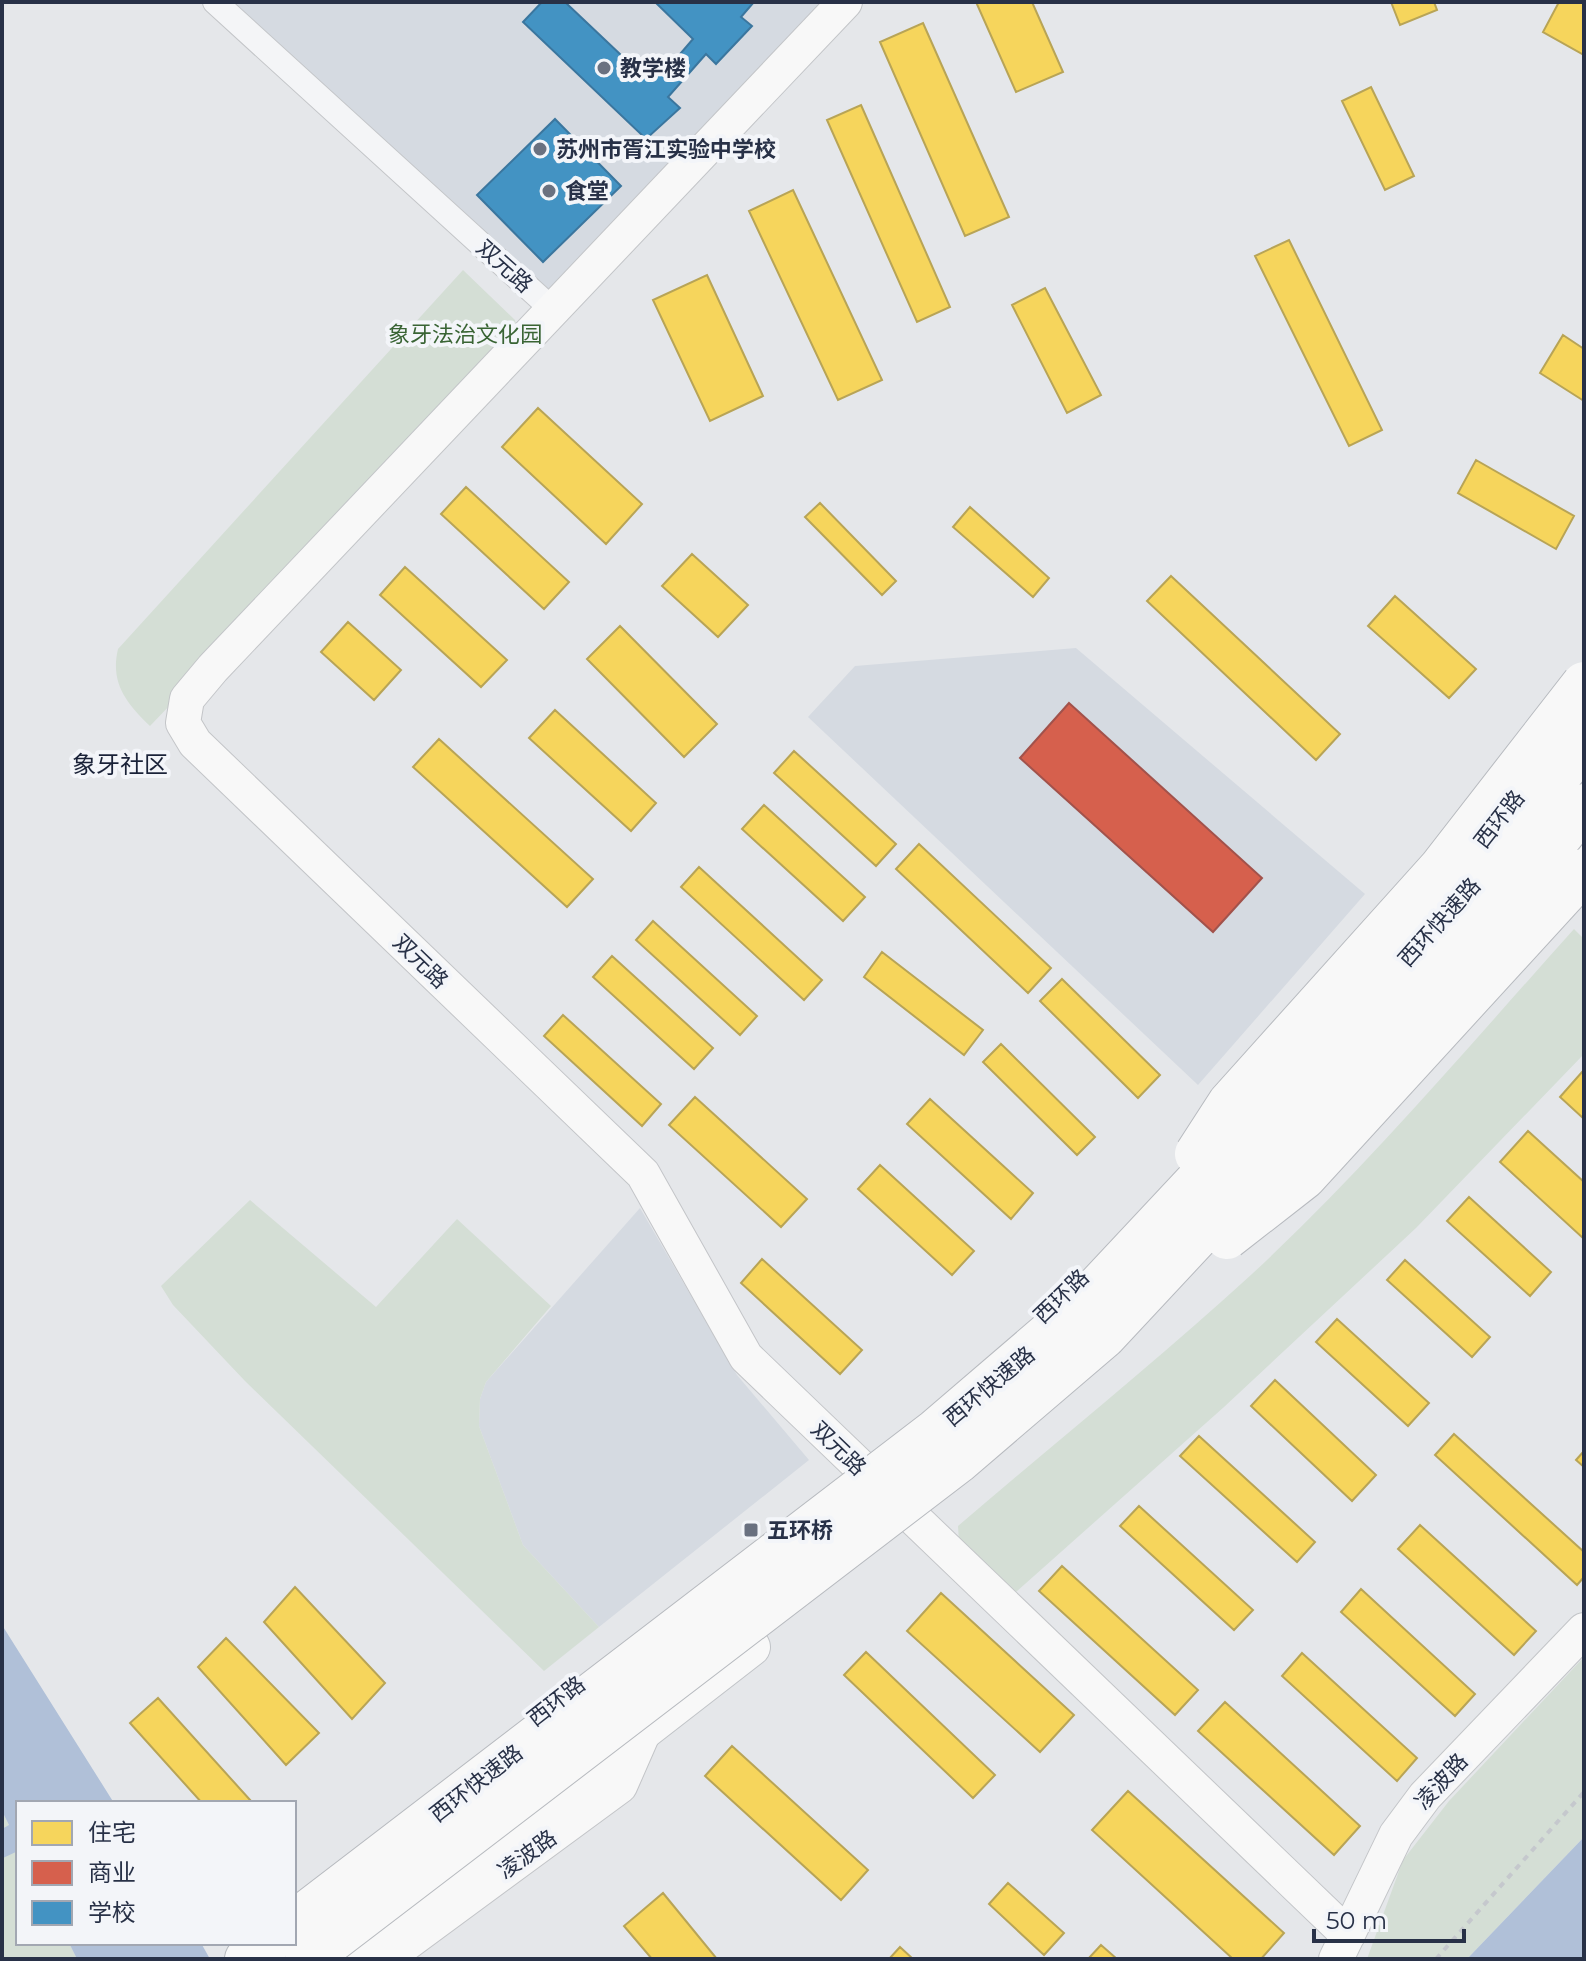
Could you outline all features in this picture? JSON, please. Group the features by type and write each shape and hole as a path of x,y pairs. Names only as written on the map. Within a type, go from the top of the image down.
{"highway":[{"path":"1134,1252 1230,1103 1441,868 1584,684"},
{"name":"西环快速路","path":"296,1921 936,1431 1077,1310 1470,890 1579,735"},
{"name":"西环快速路","path":"307,1959 958,1461 1121,1320 1498,914 1584,806"},
{"path":"1121,1320 1304,1177 1584,871"},
{"path":"234,1955 262,1945"}],"main road":[{"name":"西环路","path":"296,1902 952,1395 1065,1295 1265,1087 1579,735"},
{"path":"349,1959 996,1456 1120,1348 1317,1142 1584,844"}],"street":[{"name":"双元路","path":"215,2 552,309 213,668 187,699 183,723 195,743 643,1174 746,1357 858,1468 916,1519 1342,1947"},
{"path":"552,309 845,2"},
{"name":"凌波路","path":"1342,1947 1396,1835 1425,1796 1584,1630"},
{"name":"凌波路","path":"385,1959 620,1786 645,1729"}],"path":[{"path":"1436,1959 1584,1792"}],"shaded area":[{"name":"苏州市胥江实验中学校","path":"232,2 825,2 550,296"},
{"path":"1076,648 1365,894 1198,1085 808,717 855,666"},
{"path":"640,1208 737,1375 809,1460 599,1627 523,1545 479,1426 480,1399 486,1382"}],"green space":[{"name":"象牙法治文化园","path":"463,270 515,320 520,340 150,726 122,692 116,672 118,649"},
{"path":"1574,929 1584,939 1584,1054 1416,1228 1224,1407 1016,1592 959,1542 958,1526 1180,1338 1295,1233 1417,1105"},
{"path":"250,1200 376,1307 457,1219 551,1306 486,1382 480,1399 479,1426 523,1545 599,1627 544,1671 245,1381 173,1305 161,1286"},
{"path":"1584,1657 1584,1837 1467,1959 1367,1959 1403,1860 1449,1801"},
{"path":"2,1811 16,1839 16,1945 70,1945 77,1959 2,1959"}],"water":[{"path":"2,1625 113,1801 16,1801 16,1852 3,1858 2,1868 2,1829 9,1825 2,1811"},
{"path":"1584,1837 1584,1959 1467,1959"},
{"path":"70,1945 202,1945 210,1959 77,1959"}],"building: 住宅":[{"path":"976,2 1032,2 1063,72 1016,92"},
{"path":"1391,2 1434,2 1437,10 1400,25"},
{"path":"1559,2 1584,2 1584,55 1543,32"},
{"path":"923,23 1009,217 965,236 880,42"},
{"path":"1371,87 1414,176 1385,190 1342,101"},
{"path":"861,105 950,307 917,322 827,120"},
{"path":"793,190 882,380 838,400 749,211"},
{"path":"1289,240 1382,430 1349,446 1255,256"},
{"path":"707,275 763,396 710,421 653,300"},
{"path":"1045,288 1101,395 1067,413 1012,305"},
{"path":"1563,335 1584,349 1584,401 1540,373"},
{"path":"538,408 642,504 606,544 502,447"},
{"path":"1476,460 1574,516 1556,549 1458,493"},
{"path":"466,487 569,582 544,609 441,514"},
{"path":"820,503 896,581 882,595 805,517"},
{"path":"970,507 1049,578 1033,597 953,527"},
{"path":"692,554 748,605 718,637 662,586"},
{"path":"405,567 507,660 481,687 380,595"},
{"path":"1171,576 1340,734 1316,760 1147,601"},
{"path":"1395,596 1476,669 1449,698 1368,626"},
{"path":"348,622 401,670 374,700 321,652"},
{"path":"620,626 717,724 684,757 587,659"},
{"path":"555,710 656,803 631,831 529,738"},
{"path":"439,739 593,879 567,907 413,767"},
{"path":"794,751 896,844 876,866 774,773"},
{"path":"764,805 865,897 843,921 742,829"},
{"path":"919,844 1051,968 1028,993 896,869"},
{"path":"699,867 822,980 804,1000 681,887"},
{"path":"653,921 757,1016 740,1035 636,940"},
{"path":"882,952 983,1030 964,1055 864,977"},
{"path":"612,956 713,1048 694,1069 593,977"},
{"path":"1062,979 1160,1075 1138,1098 1040,1001"},
{"path":"563,1015 661,1104 642,1126 544,1036"},
{"path":"1001,1044 1095,1137 1077,1155 983,1062"},
{"path":"1584,1073 1584,1119 1560,1097"},
{"path":"695,1097 807,1199 781,1227 669,1125"},
{"path":"930,1099 1033,1193 1011,1219 907,1124"},
{"path":"1528,1131 1584,1182 1584,1239 1500,1162"},
{"path":"880,1165 974,1251 952,1275 858,1189"},
{"path":"1469,1197 1551,1272 1530,1296 1447,1221"},
{"path":"762,1259 862,1350 840,1374 741,1283"},
{"path":"1405,1260 1490,1337 1472,1357 1387,1280"},
{"path":"1337,1319 1429,1403 1408,1426 1316,1342"},
{"path":"1275,1380 1376,1475 1352,1501 1251,1406"},
{"path":"1454,1434 1584,1552 1584,1577 1577,1585 1435,1455"},
{"path":"1199,1436 1315,1542 1297,1562 1180,1456"},
{"path":"1584,1451 1584,1467 1576,1460"},
{"path":"1139,1506 1253,1610 1234,1630 1120,1526"},
{"path":"1420,1525 1536,1631 1514,1655 1398,1549"},
{"path":"1062,1566 1198,1690 1175,1715 1039,1591"},
{"path":"295,1587 385,1683 352,1719 264,1622"},
{"path":"1361,1589 1475,1694 1455,1716 1341,1612"},
{"path":"941,1593 1074,1715 1040,1752 907,1631"},
{"path":"226,1638 319,1733 286,1765 198,1667"},
{"path":"866,1652 995,1775 973,1798 844,1675"},
{"path":"1302,1653 1417,1758 1397,1781 1282,1676"},
{"path":"158,1698 251,1801 200,1801 130,1723"},
{"path":"1225,1702 1360,1826 1334,1855 1198,1731"},
{"path":"732,1746 868,1870 841,1900 705,1776"},
{"path":"1128,1791 1284,1933 1261,1959 1233,1959 1092,1830"},
{"path":"1008,1883 1064,1933 1044,1955 989,1904"},
{"path":"663,1893 717,1959 652,1959 624,1926"},
{"path":"1101,1945 1117,1959 1088,1959"},
{"path":"900,1947 913,1959 889,1959"}],"building: 商业":[{"path":"1069,703 1262,878 1213,932 1020,758"}],"building: 学校":[{"name":"教学楼","path":"542,2 565,2 640,73 663,74 693,39 655,2 754,2 741,17 752,26 716,64 706,54 668,97 680,108 646,139 523,22"},
{"name":"食堂","path":"555,119 621,186 543,262 477,195"}],"place":[{"name":"教学楼","path":"604,68"},
{"name":"苏州市胥江实验中学校","path":"540,149"},
{"name":"食堂","path":"549,191"},
{"name":"五环桥","path":"751,1530"}],"district":[{"name":"象牙社区","path":"120,765"}]}
